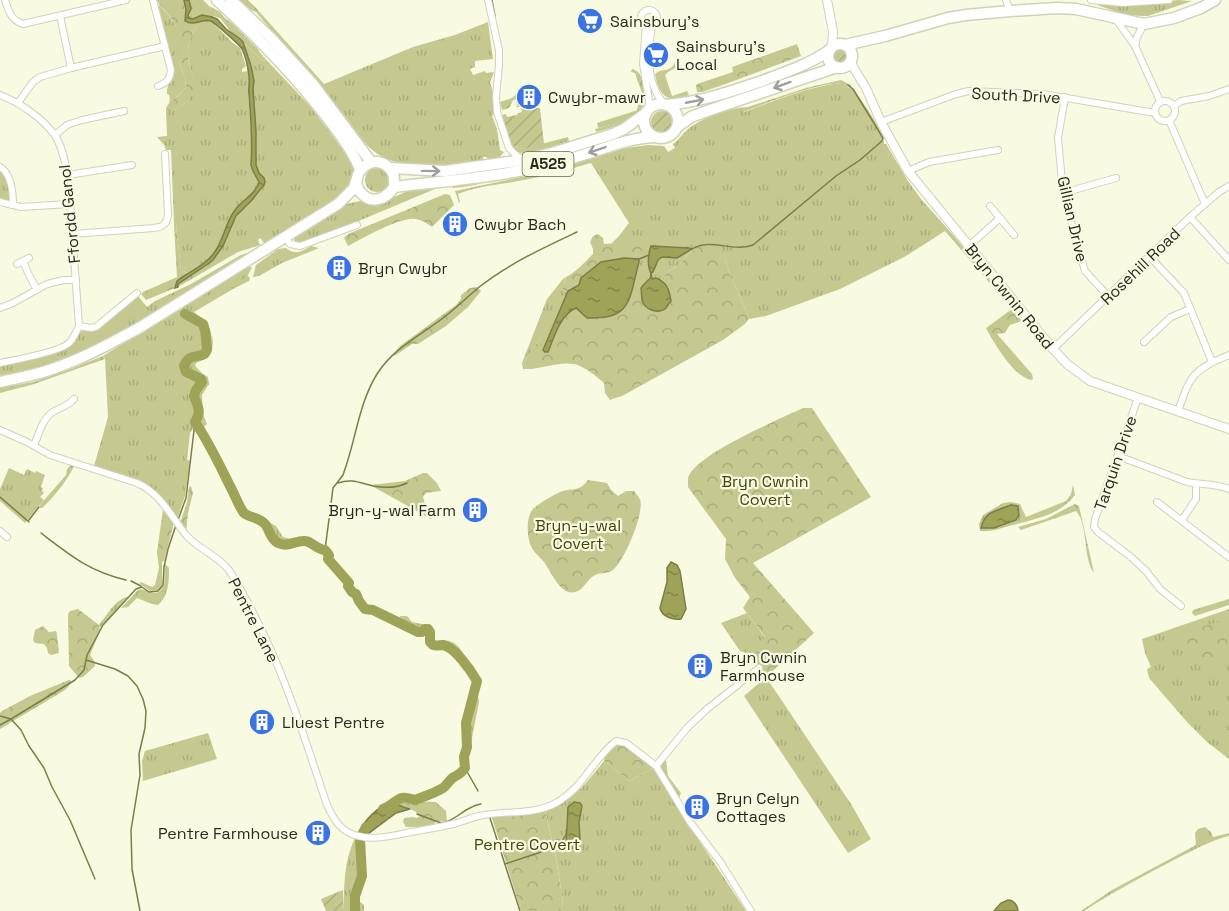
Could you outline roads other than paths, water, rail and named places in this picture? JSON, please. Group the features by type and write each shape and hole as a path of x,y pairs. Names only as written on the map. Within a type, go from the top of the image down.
{"main road":[{"path":"218,0 249,29 313,99 340,134 356,158 360,169"},
{"path":"231,0 271,38 312,83 372,162"},
{"name":"A525","path":"390,168 445,171 526,159 573,147 624,129 658,104 686,103 723,95 806,65 838,47 948,18 1059,4 1144,24 1174,18 1199,4 1215,0"},
{"name":"A525","path":"851,59 867,45 885,36"},
{"path":"838,47 850,50 851,59 847,65 834,66 830,60 829,54 838,47"},
{"name":"A525","path":"394,187 474,178 527,169 584,155 631,140 654,137 659,139 670,136 677,127 691,117 839,67"},
{"path":"665,105 674,110 677,115 677,127"},
{"path":"647,111 643,121 645,129 654,137"},
{"path":"338,204 354,188 357,175 360,169 372,162 383,163 390,168 395,181 391,193 384,198 371,200 358,189 356,181"},
{"path":"0,382 53,369 105,346 139,328 338,204 362,194"}],"street":[{"path":"5,0 10,14 23,24 126,0"},
{"path":"153,0 171,70 170,76 162,87"},
{"path":"488,0 499,50 497,112 509,148 518,157 526,159"},
{"path":"827,0 838,47"},
{"path":"1006,0 1010,11"},
{"path":"1091,0 1123,3 1169,0"},
{"path":"60,16 71,68"},
{"path":"1115,18 1135,46 1160,102"},
{"path":"1135,46 1144,24"},
{"path":"647,111 649,99 643,64 649,25 652,86 665,105"},
{"path":"18,103 33,82 40,77 165,46"},
{"name":"Bryn Cwnin Road","path":"851,59 881,122 908,171 1067,364 1090,381 1229,429"},
{"name":"Bryn Cwnin Road","path":"839,67 855,75 861,81"},
{"path":"1174,106 1181,101 1209,96 1229,89"},
{"name":"South Drive","path":"881,122 969,91 1043,94 1155,113"},
{"name":"Ffordd Ganol","path":"0,95 31,112 55,135 63,155 68,175 79,326"},
{"name":"Gillian Drive","path":"1065,97 1058,138 1063,193 1085,271 1108,296"},
{"path":"1170,101 1174,106 1174,116 1169,120 1162,120 1156,116 1156,106 1160,102 1170,101"},
{"path":"55,135 67,125 124,111"},
{"path":"111,114 117,114 118,118"},
{"path":"1169,120 1205,204"},
{"path":"498,164 506,158 509,148"},
{"path":"908,171 929,162 998,150"},
{"path":"72,234 154,228 164,225 168,215 163,158"},
{"path":"68,175 120,170 132,165"},
{"path":"0,166 8,173 13,206"},
{"path":"1063,193 1116,178"},
{"name":"Rosehill Road","path":"1053,349 1190,217 1229,186"},
{"path":"0,202 28,207 69,204"},
{"path":"990,206 1014,235"},
{"path":"1190,217 1229,260"},
{"path":"969,246 1000,218"},
{"path":"285,237 290,244 300,246 357,225"},
{"path":"1149,256 1184,293 1212,362"},
{"path":"23,261 37,290"},
{"path":"0,308 55,281 76,280"},
{"path":"0,363 58,350 68,344 79,326 96,327 133,293"},
{"path":"1144,342 1171,317 1190,309"},
{"path":"1151,336 1156,342"},
{"path":"1178,412 1190,380 1201,368 1229,355"},
{"name":"Tarquin Drive","path":"1138,398 1094,526 1095,532 1131,557 1168,596"},
{"path":"34,445 48,416 70,404 74,399"},
{"name":"Pentre Lane","path":"0,430 50,455 147,488 153,492 195,544 228,569 259,624 331,813 345,831 371,838 440,827 478,816 533,810 552,804 581,783 616,741 626,743 656,766"},
{"path":"1118,456 1187,482 1217,484 1229,489"},
{"path":"1182,520 1196,499 1196,484"},
{"path":"1157,502 1229,556"},
{"path":"0,531 7,537"},
{"path":"1173,588 1168,596 1181,606"},
{"path":"751,911 721,863 690,822 656,766 687,728 759,668"}],"water":[{"path":"184,0 189,0 191,9 189,18 193,19 202,15 217,19 243,42 254,81 256,165 265,182 236,216 223,246 213,260 175,288 177,281 214,253 232,215 255,190 259,182 251,165 249,79 247,62 242,49 211,21 188,23 185,21"},
{"path":"651,246 692,249 677,258 662,257 651,273 648,260"},
{"path":"624,258 639,259 639,262 630,296 621,311 602,318 587,318 576,308 570,311 555,333 548,352 545,352 543,350 568,291 579,285 581,278 601,262"},
{"path":"651,273 652,279 660,280 669,290 671,301 665,309 656,311 650,309 642,301 641,288 650,278"},
{"path":"1011,505 1018,506 1019,515 1016,520 994,528 981,528 988,515"},
{"path":"671,562 677,565 680,571 686,609 681,619 668,617 660,608 667,582 667,568"},
{"path":"574,802 582,806 579,822 580,839 576,848 571,848 566,845 568,807"},
{"path":"389,803 410,809 396,813 369,833 362,835 359,832 368,819 375,811"},
{"path":"1008,900 1015,903 1018,911 994,911 1001,903"}],"waterway":[{"path":"492,0 495,16"},
{"path":"692,249 711,244 737,247 753,245 882,141 883,138 853,89 848,85"},
{"path":"325,550 333,488 343,475 366,397 383,365 397,351 444,317 489,279 526,257 577,232"},
{"path":"639,259 649,255"},
{"path":"185,314 203,324 206,335 205,353 190,358 184,366 186,372 201,379 202,382 194,396 199,412 195,422 210,446 244,513 263,522 278,543 285,545 305,541 325,550 329,555 328,559 349,583 348,586 365,609 373,610 418,632 428,629 430,642 433,645 443,645 453,650 477,681 466,723 467,747 464,770 437,791 415,800 401,798 383,809"},
{"path":"178,520 186,498 195,422"},
{"path":"338,483 352,481 386,487 407,483"},
{"path":"0,497 29,522"},
{"path":"29,520 39,507"},
{"path":"0,725 75,680 84,670 87,655 103,625 136,589 142,587 149,592 158,591 163,585 164,567 176,525"},
{"path":"41,533 71,556 101,572 126,580"},
{"path":"131,581 141,586"},
{"path":"86,660 115,669 128,676 137,686 146,711 139,754 140,775 131,830 132,869 140,911"},
{"path":"0,716 11,719 21,730 44,768 70,820 95,879"},
{"path":"465,768 478,791"},
{"path":"417,814 441,823 481,804"},
{"path":"490,818 520,911"},
{"path":"355,911 355,896 362,876 360,839 366,827"},
{"path":"505,864 541,852 556,840 562,841 566,835"}],"place":[{"name":"Sainsbury's","path":"590,21"},
{"name":"Sainsbury's Local","path":"656,55"},
{"name":"Cwybr-mawr","path":"529,97"},
{"name":"Cwybr Bach","path":"455,224"},
{"name":"Bryn Cwybr","path":"339,268"},
{"name":"Bryn-y-wal Farm","path":"475,510"},
{"name":"Bryn Cwnin Farmhouse","path":"700,666"},
{"name":"Lluest Pentre","path":"262,722"},
{"name":"Bryn Celyn Cottages","path":"697,807"},
{"name":"Pentre Farmhouse","path":"318,833"}],"park label":[{"name":"Bryn Cwnin Covert","path":"765,490"},
{"name":"Bryn-y-wal Covert","path":"578,534"},
{"name":"Pentre Covert","path":"527,844"}]}
